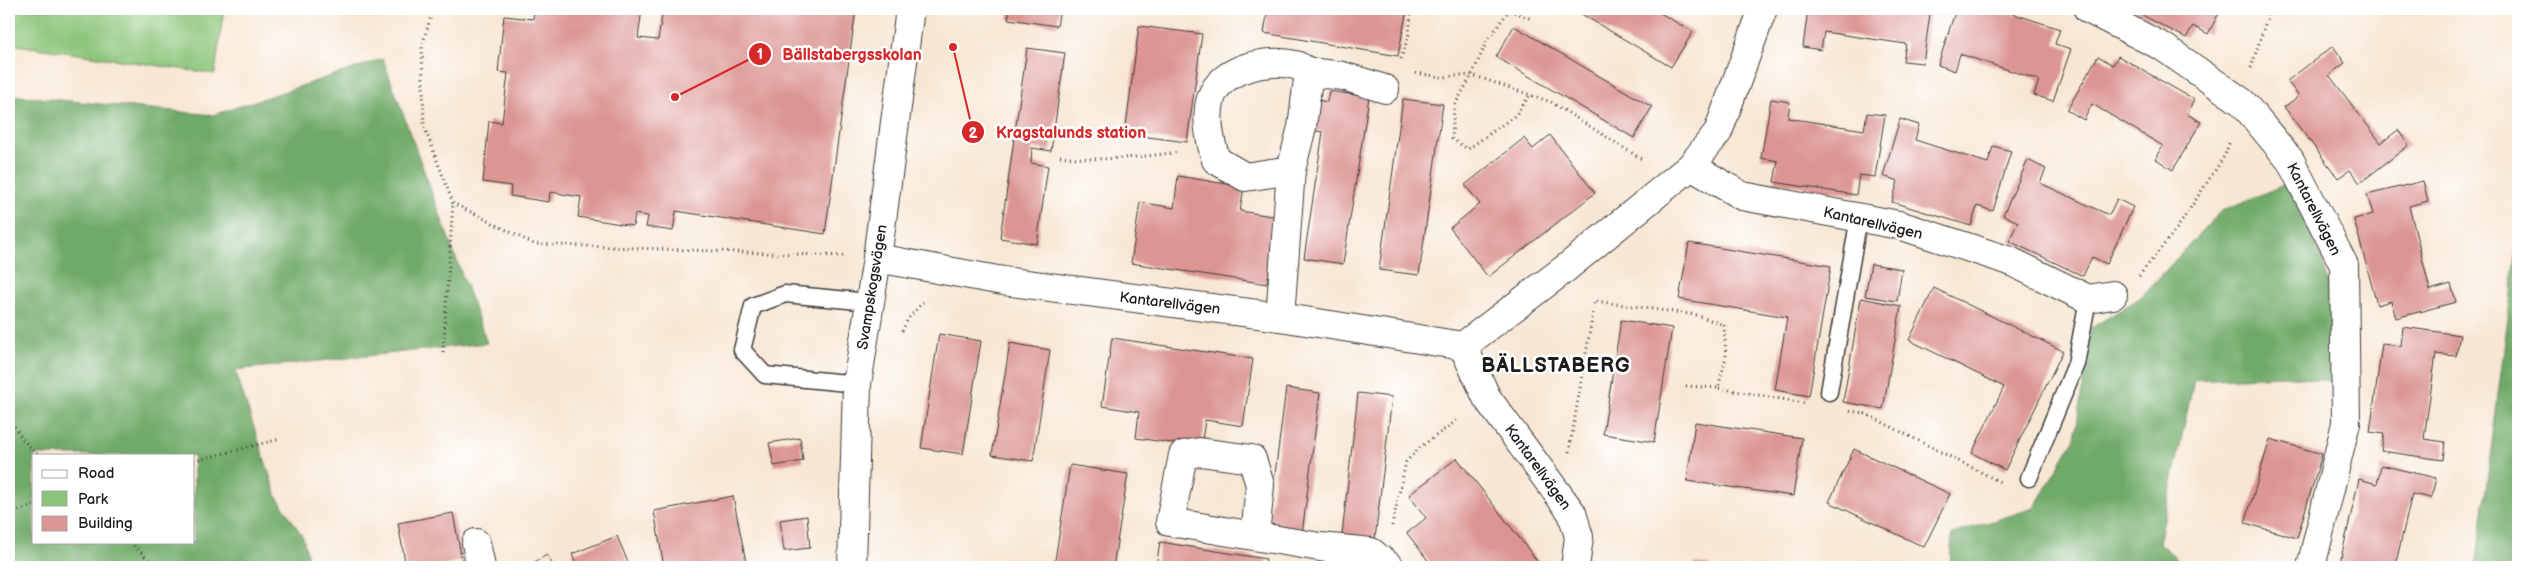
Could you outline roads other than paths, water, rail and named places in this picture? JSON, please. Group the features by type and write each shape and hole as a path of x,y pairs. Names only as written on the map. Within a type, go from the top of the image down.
{"street":[{"name":"Svampskogsvägen","path":"852,567 857,384 877,258 910,9"},
{"path":"1463,346 1566,268 1681,174 1718,132 1763,9"},
{"name":"Kantarellvägen","path":"2088,9 2163,47 2242,102 2290,160 2344,265 2346,423 2311,567"},
{"path":"1291,170 1245,177 1216,160 1207,118 1212,96 1226,77 1255,65 1276,63 1296,65 1309,72 1391,80"},
{"path":"1280,317 1291,170 1302,127 1309,72"},
{"name":"Kantarellvägen","path":"1681,174 1742,196 1899,225 2010,261 2100,297"},
{"name":"Kantarellvägen","path":"877,258 1003,281 1280,317 1463,346 1487,398 1572,513 1579,537 1575,567"},
{"path":"1254,536 1320,547 1371,552 1385,563"}],"lane":[{"path":"1829,392 1859,218"},
{"path":"857,384 765,375 742,350 753,306 785,294 869,302"},
{"path":"2029,478 2076,364 2100,297"}],"place":[{"name":"Kragstalunds station","path":"953,47"},
{"name":"Bällstabergsskolan","path":"675,97"}],"district":[{"name":"BÄLLSTABERG","path":"1556,365"}]}
